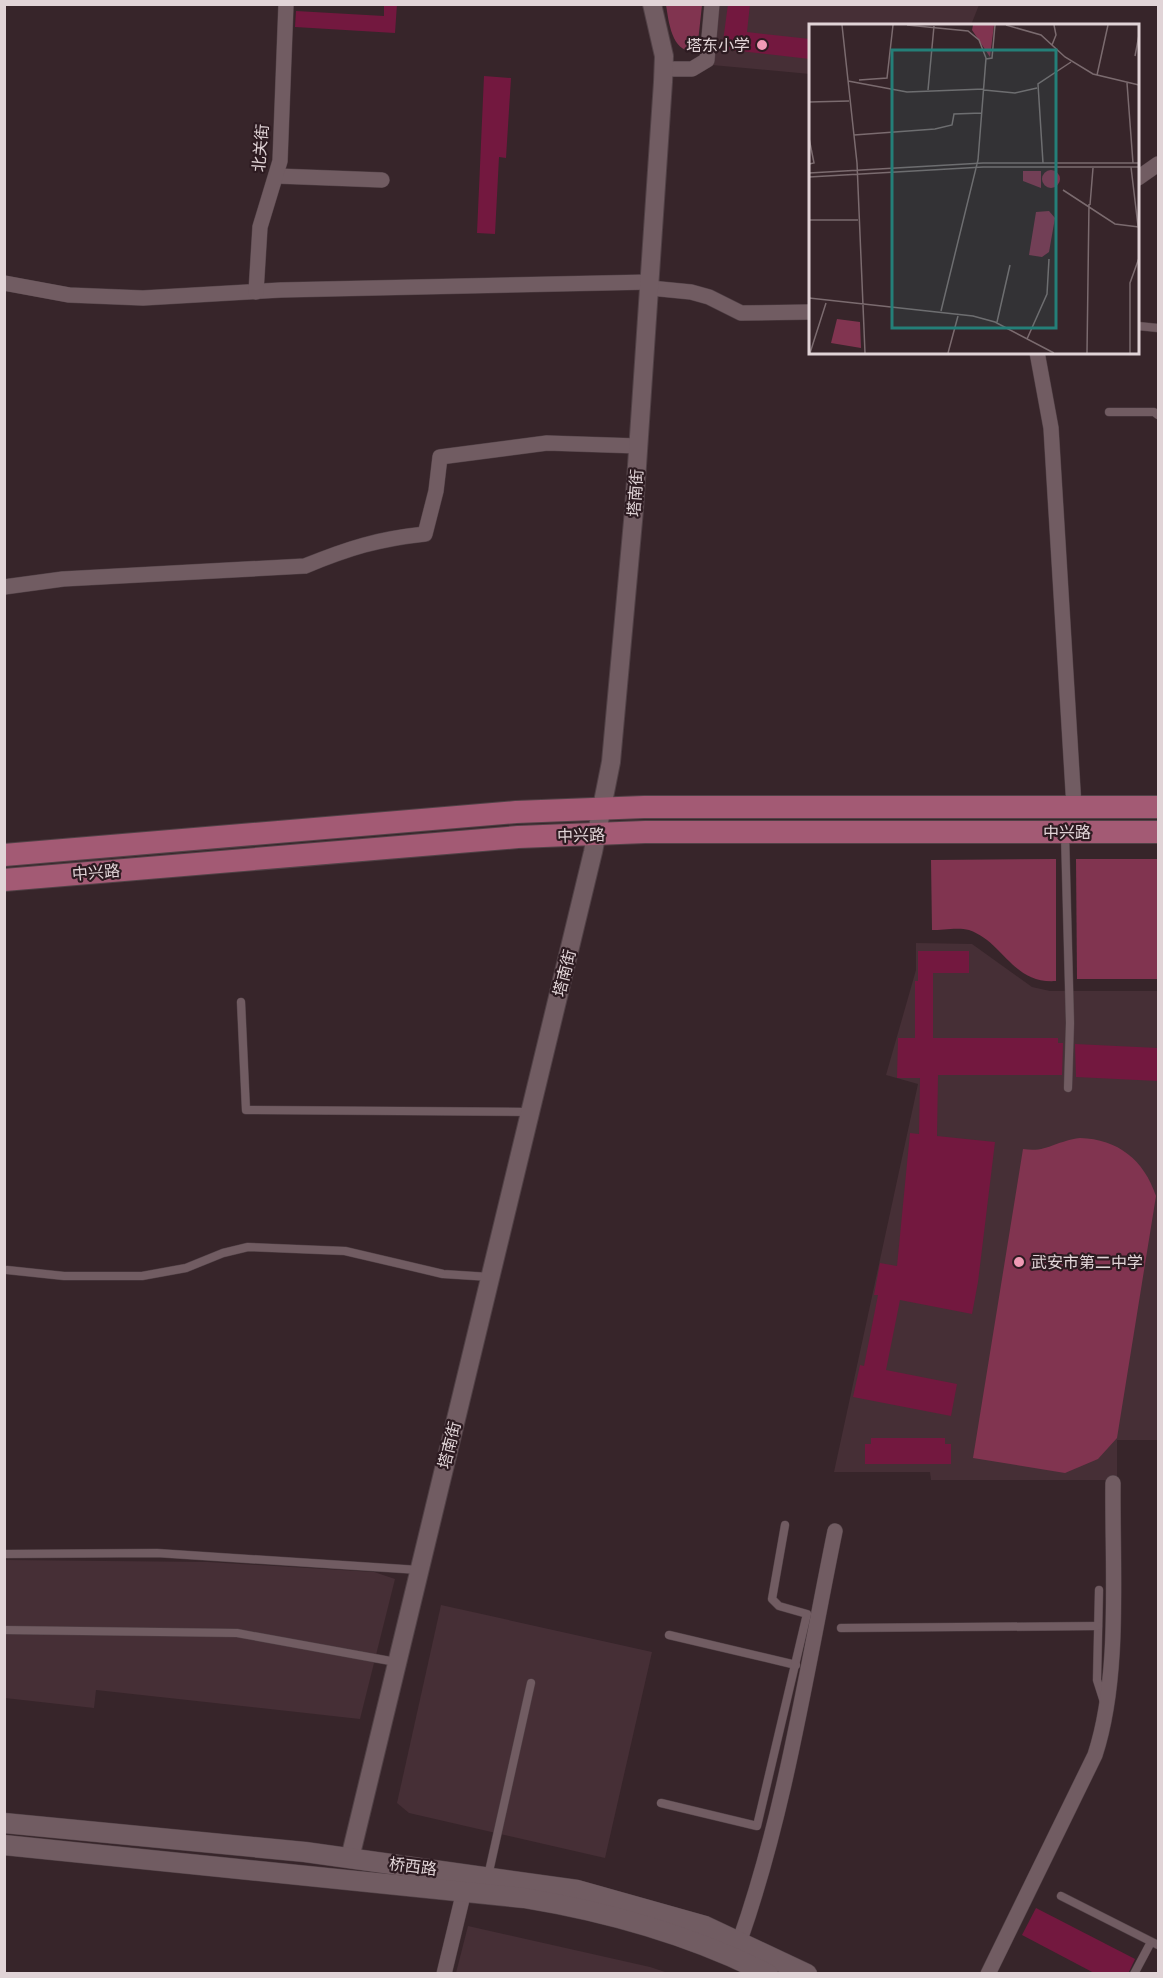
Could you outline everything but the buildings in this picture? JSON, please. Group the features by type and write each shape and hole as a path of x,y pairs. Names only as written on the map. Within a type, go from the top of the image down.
{"main road":[{"name":"中兴路","path":"4,855 504,813 602,809 1158,807"},
{"name":"中兴路","path":"4,880 506,838 597,834 1158,832"},
{"name":"桥西路","path":"4,1823 350,1858 488,1875 578,1890 672,1916 740,1941 807,1974"},
{"name":"桥西路","path":"4,1845 524,1898 584,1909 699,1942 768,1974"}],"street":[{"name":"北关街","path":"256,292 260,227 278,176 286,4"},
{"name":"塔南街","path":"350,1858 597,834 611,762 638,446 664,69 664,56 652,4"},
{"path":"664,69 692,69 707,60 712,4"},
{"path":"1139,177 1158,164"},
{"path":"278,176 382,180"},
{"path":"4,283 69,295 107,298 256,292 650,285 709,297 741,313 809,312"},
{"path":"1037,354 1052,428 1074,807"},
{"path":"4,587 63,579 305,566 335,552 383,539 425,534 436,491 440,457 547,443 638,446"},
{"path":"988,1974 1095,1755 1106,1710 1111,1648 1113,1483"},
{"path":"740,1941 751,1910 785,1773 835,1531"},
{"path":"444,1974 465,1891"}],"lane":[{"path":"1139,326 1158,328"},
{"path":"1109,412 1154,412 1158,415"},
{"path":"1065,832 1070,1023 1068,1088"},
{"path":"241,1002 246,1110 530,1112"},
{"path":"7,1270 64,1276 142,1276 186,1268 223,1253 248,1247 345,1251 443,1274 490,1277"},
{"path":"661,1803 758,1826 807,1614 779,1606 772,1599 771,1593 786,1525"},
{"path":"4,1554 157,1553 419,1570"},
{"path":"1099,1590 1097,1680 1106,1710"},
{"path":"841,1628 1098,1626"},
{"path":"4,1630 237,1633 397,1662"},
{"path":"669,1635 796,1665"},
{"path":"488,1875 531,1683"},
{"path":"1061,1896 1155,1943 1134,1974"}],"shaded area":[{"path":"666,5 702,5 697,51 689,51 677,43 673,36"},
{"name":"塔东小学","path":"719,5 979,5 971,24 809,24 809,74 712,65"},
{"path":"1056,859 1056,981 1029,976 1019,970 992,944 969,930 932,930 931,860"},
{"path":"1076,859 1158,859 1158,979 1077,979"},
{"name":"武安市第二中学","path":"916,943 972,944 1032,987 1050,991 1158,991 1158,1440 1117,1440 1117,1480 931,1480 930,1472 834,1472 918,1084 886,1075 916,970"},
{"path":"1080,1138 1106,1142 1128,1154 1144,1172 1156,1196 1117,1438 1098,1459 1065,1473 973,1458 1023,1149 1045,1148"},
{"path":"5,1560 208,1562 374,1572 395,1579 360,1719 96,1690 94,1708 5,1698"},
{"path":"441,1605 652,1652 605,1858 409,1813 397,1803"},
{"path":"468,1926 650,1967 668,1973 456,1973"}],"place":[{"name":"塔东小学","path":"762,45"},
{"name":"武安市第二中学","path":"1019,1262"}]}
